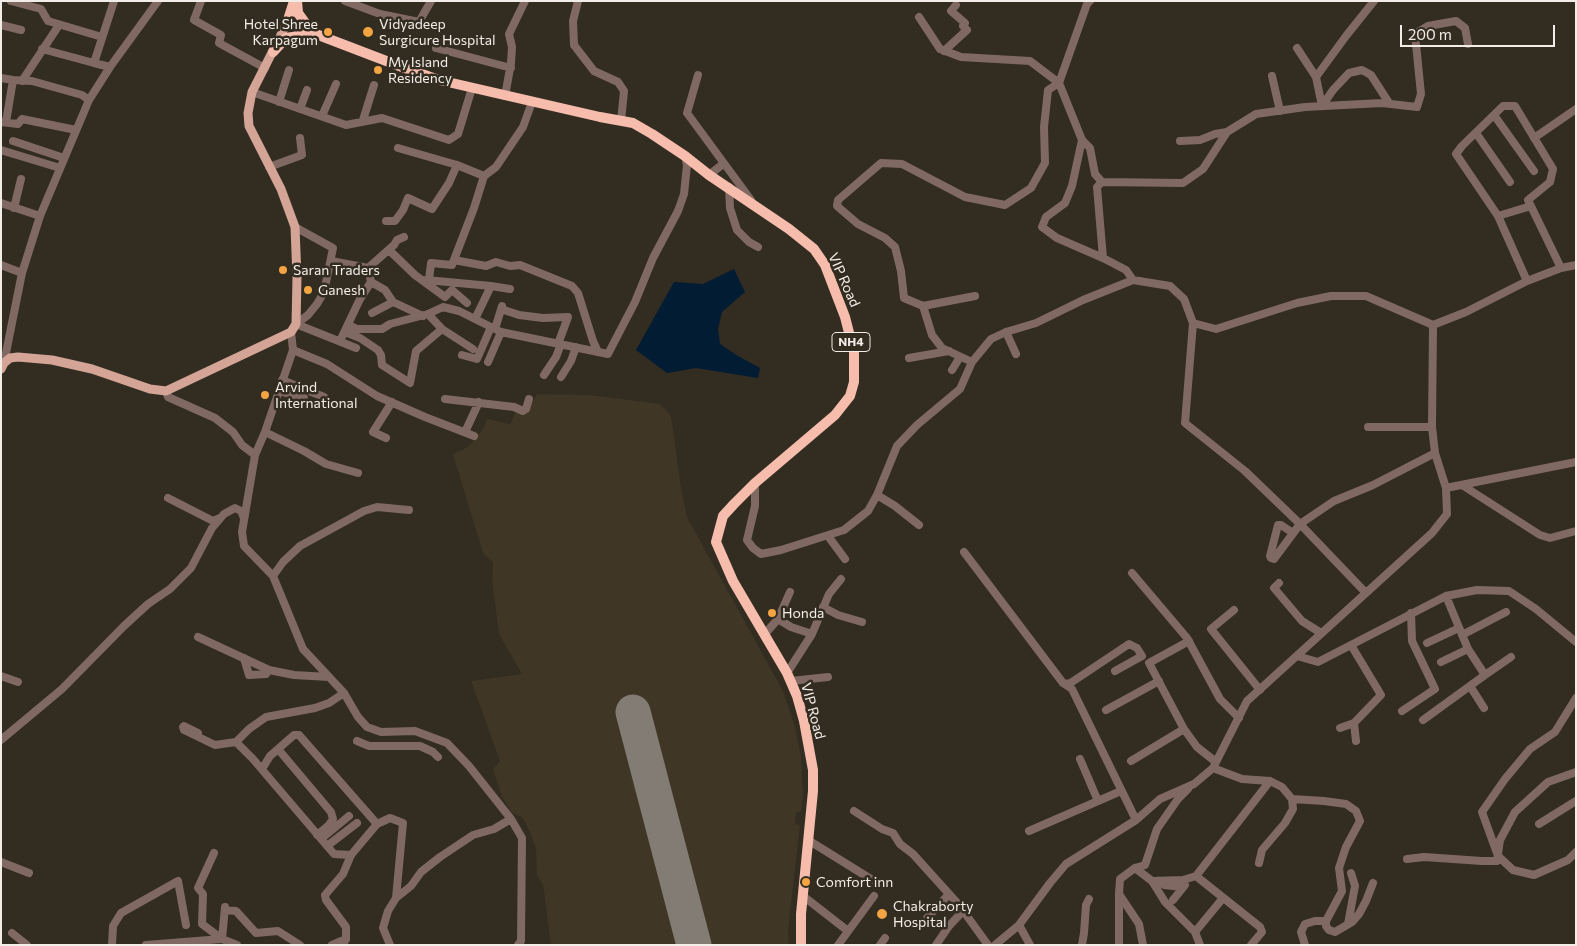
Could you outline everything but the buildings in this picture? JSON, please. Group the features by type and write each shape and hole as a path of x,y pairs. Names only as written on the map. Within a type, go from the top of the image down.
{"highway":[{"path":"287,23 295,1"},
{"path":"273,52 286,38 313,34 298,13 295,1"},
{"name":"VIP Road","path":"287,23 439,80 600,118 632,123 685,156 709,175 789,229 814,249 825,265 845,317 854,352 854,382 850,396 835,415 755,483 724,516 716,542 733,582 789,677 804,721 813,770 813,791 803,896 801,945"}],"main road":[{"path":"2,366 10,358 18,357 67,362 150,389 166,391 293,328 296,278 295,226 281,189 249,126 248,113 252,92 287,23"}],"street":[{"path":"11,1 41,9 48,22 102,38"},
{"path":"94,63 114,1"},
{"path":"2,366 4,346 22,273 40,216 64,158 89,100 110,66 158,1"},
{"path":"201,1 194,20 221,35 219,43 265,68"},
{"path":"345,1 363,4 380,14 419,22 431,1"},
{"path":"505,96 512,47 509,34 525,1"},
{"path":"578,1 573,21 574,46 594,71 618,82 624,91 621,121"},
{"path":"975,296 923,306 904,298 902,271 895,247 885,238 858,224 837,206 838,200 881,163 902,164 965,197 1005,204 1031,188 1045,163 1044,127 1048,90 1058,83 1087,4 1090,1"},
{"path":"1316,77 1374,1"},
{"path":"944,50 967,30 963,26 965,23 951,11 953,4"},
{"path":"919,17 940,49 961,57 1030,61 1058,83 1082,140 1090,148 1095,174 1102,182"},
{"path":"1180,141 1200,140 1227,132 1256,114 1322,106 1389,104 1417,107 1421,94 1415,34 1428,26 1456,21 1465,28 1468,44"},
{"path":"1,25 21,30"},
{"path":"22,81 59,25"},
{"path":"436,48 510,68"},
{"path":"1297,48 1316,77 1322,106"},
{"path":"42,49 110,66"},
{"path":"279,102 290,70"},
{"path":"1322,106 1349,72 1362,70 1371,75 1389,104"},
{"path":"698,75 687,113 754,204"},
{"path":"1272,76 1280,111"},
{"path":"1,78 32,81 82,95 89,100"},
{"path":"13,80 3,122 18,124 22,119 76,130"},
{"path":"322,116 336,84"},
{"path":"363,120 374,85"},
{"path":"252,92 346,124 382,118 449,140 458,134 472,88"},
{"path":"300,109 307,90"},
{"path":"429,280 431,263 452,265 484,176 496,167 523,127 532,102"},
{"path":"1527,281 1498,216 1456,154 1503,106 1515,106 1553,168 1550,182 1528,200 1561,268"},
{"path":"1534,138 1576,109"},
{"path":"1494,115 1534,171"},
{"path":"1103,258 1097,187 1102,182 1183,183 1203,169 1227,132"},
{"path":"1476,132 1510,182"},
{"path":"269,167 302,155 300,138"},
{"path":"1082,140 1072,186 1064,203 1046,216 1042,227 1057,238 1126,270 1133,280"},
{"path":"13,141 64,158"},
{"path":"398,148 457,165 484,176"},
{"path":"1,150 60,168"},
{"path":"347,328 382,329 390,324 426,315 443,307 451,308 496,329 608,354 653,258 678,211 684,194 687,166 685,156"},
{"path":"709,175 723,164"},
{"path":"386,221 395,221 403,210 408,198 432,209 449,183 457,165"},
{"path":"14,208 21,179"},
{"path":"729,187 730,208 736,230 749,242 758,246"},
{"path":"1,203 40,216"},
{"path":"1498,216 1531,206"},
{"path":"295,226 333,248 331,261 324,292 308,315 293,328 293,350 265,432 255,455 242,532 244,546 273,576 303,649 344,693 358,717 367,727 381,732 415,730 447,742 469,766 511,819 522,838 521,941 518,945"},
{"path":"368,268 389,250 397,240 404,237"},
{"path":"389,250 420,279 446,297"},
{"path":"454,260 486,266 496,262 510,266 520,265 572,286 578,293 598,352"},
{"path":"331,261 368,268"},
{"path":"1,265 22,273"},
{"path":"1193,323 1216,330 1297,303 1331,296 1366,296 1433,325 1466,312 1527,281 1561,268 1576,265"},
{"path":"340,341 360,299 371,282 368,268"},
{"path":"420,279 510,289"},
{"path":"755,483 755,506 747,540 761,554 781,550 844,530 868,511 877,495 897,446 917,425 960,388 972,362 991,339 1006,332 1036,323 1083,300 1133,280 1170,286 1184,299 1193,323 1185,423 1245,471 1300,524 1366,593"},
{"path":"371,282 385,290 393,302 426,315 442,329 473,349"},
{"path":"475,319 491,286"},
{"path":"443,307 442,301 452,290 467,303"},
{"path":"372,313 393,302"},
{"path":"923,306 932,335 942,348 972,362"},
{"path":"488,362 502,308 519,315 543,318 568,317 556,357 544,375"},
{"path":"1119,945 1120,879 1135,868 1145,865 1157,830 1178,799 1214,765 1247,701 1432,533 1447,514 1446,488 1435,453 1432,427 1433,325"},
{"path":"293,328 340,341 356,348"},
{"path":"347,328 378,350 381,355 382,365 410,384 416,351 442,329"},
{"path":"462,355 477,359 496,329"},
{"path":"1006,332 1016,354"},
{"path":"561,377 572,361 576,347"},
{"path":"293,350 327,364 377,396 474,436"},
{"path":"909,358 949,351"},
{"path":"952,370 960,357"},
{"path":"282,380 324,398"},
{"path":"166,391 168,397 215,418 233,432 242,445 255,455"},
{"path":"278,391 304,398"},
{"path":"445,399 514,407 523,411 526,409 529,399"},
{"path":"386,438 373,432 392,402"},
{"path":"466,432 479,402"},
{"path":"1368,427 1432,427"},
{"path":"265,432 326,464 358,473"},
{"path":"1293,534 1300,524 1334,501 1373,485 1435,453"},
{"path":"1446,488 1576,462"},
{"path":"1462,485 1540,535 1550,538 1576,531"},
{"path":"877,495 895,506 919,525"},
{"path":"168,498 213,522 220,518"},
{"path":"1,740 62,689 124,626 148,604 170,589 191,568 212,528 224,514 235,508 241,511 244,518"},
{"path":"273,576 283,562 300,546 364,511 377,508 408,510"},
{"path":"828,536 845,559"},
{"path":"964,552 1063,683 1072,689 1136,820"},
{"path":"1132,573 1189,641 1220,699 1239,718"},
{"path":"828,677 789,677 812,634 828,594 841,579"},
{"path":"1279,582 1274,588 1302,621 1321,633"},
{"path":"1297,656 1318,662 1446,596 1477,590 1509,591 1536,609 1576,642"},
{"path":"764,635 778,620 790,592"},
{"path":"1446,596 1468,649 1485,675"},
{"path":"823,607 838,615 862,622"},
{"path":"1234,610 1211,629 1260,690"},
{"path":"1427,643 1460,632 1506,612"},
{"path":"1402,711 1435,689 1412,641 1411,613"},
{"path":"778,620 791,627 812,634"},
{"path":"198,637 269,670 294,675 329,677"},
{"path":"1189,641 1149,663 1184,729 1197,747 1214,765 1242,779 1270,781 1282,787 1292,800 1293,809 1285,823 1262,850 1259,863"},
{"path":"1063,683 1070,684 1129,644 1137,648 1142,656 1115,671"},
{"path":"1340,728 1354,723 1381,695 1351,645"},
{"path":"1441,662 1468,649"},
{"path":"1423,720 1511,656"},
{"path":"244,658 249,675 266,674 269,670"},
{"path":"1,676 18,682"},
{"path":"1106,710 1159,682"},
{"path":"1470,686 1484,708"},
{"path":"198,733 183,727 184,730 215,745 236,742 249,729 266,717 315,708 329,703 344,693"},
{"path":"1576,698 1555,732 1530,749 1482,812 1498,856 1513,870 1534,875 1568,860 1576,852"},
{"path":"1354,723 1356,741"},
{"path":"1131,760 1184,729"},
{"path":"262,770 270,756 294,735 299,735 377,824"},
{"path":"357,741 370,746 420,746 435,754 440,740"},
{"path":"236,742 334,854 351,855"},
{"path":"278,749 331,812 333,818 319,837"},
{"path":"1080,759 1098,801"},
{"path":"1407,859 1424,856 1497,861 1500,840 1515,812 1548,782 1576,772"},
{"path":"1155,881 1183,880 1196,876 1270,781"},
{"path":"995,945 1019,925 1066,864 1136,820 1160,799 1194,784"},
{"path":"1029,831 1121,790"},
{"path":"1292,800 1346,804 1356,811 1360,821 1346,847 1339,868 1342,891 1326,921 1326,926 1329,930 1335,932 1359,914 1373,883"},
{"path":"1539,824 1576,800"},
{"path":"854,812 882,829 893,833 900,844 913,854 949,894 988,945"},
{"path":"319,837 349,816"},
{"path":"332,945 344,942 346,927 326,900 325,895 343,874 351,855 377,824 390,818 403,824 396,898"},
{"path":"390,945 383,928 388,911 396,898 411,886 421,872 440,857 473,835 494,829 511,819"},
{"path":"327,846 357,823"},
{"path":"808,840 874,881"},
{"path":"214,853 198,888 203,894 202,924 222,939 237,945"},
{"path":"1,862 29,874"},
{"path":"1135,868 1164,885 1184,885 1173,900"},
{"path":"1348,924 1355,886 1351,873"},
{"path":"1196,876 1260,927 1262,932 1251,945"},
{"path":"112,945 113,926 120,913 178,881 186,925"},
{"path":"1155,881 1165,902 1195,932 1200,945"},
{"path":"927,918 949,894"},
{"path":"1119,894 1139,924 1143,945"},
{"path":"803,896 848,931"},
{"path":"838,945 874,896"},
{"path":"1195,932 1223,898"},
{"path":"1082,945 1086,905 1089,899"},
{"path":"222,939 225,908 236,911 256,933 278,932 300,945"},
{"path":"936,945 949,926 963,911"},
{"path":"1305,945 1300,932 1305,924 1315,921 1326,921"},
{"path":"1019,925 1030,945"},
{"path":"12,933 27,945"},
{"path":"146,945 222,939"}],"shaded area":[{"path":"537,394 589,395 660,404 671,416 687,517 783,691 795,727 801,757 803,795 801,812 796,812 795,824 800,825 788,931 789,945 551,945 543,884 537,876 536,849 522,817 512,813 502,797 493,769 500,761 471,681 522,674 499,634 492,580 493,563 483,553 453,454 468,447 483,429 487,419 510,424 516,412 526,414"}],"water":[{"path":"734,269 745,292 722,312 718,329 720,344 760,368 758,378 696,368 667,373 636,350 674,282 703,284"}],"runway":[{"path":"633,712 694,945"}],"place":[{"name":"Hotel Shree Karpagum","path":"328,32"},
{"name":"Vidyadeep Surgicure Hospital","path":"368,32"},
{"name":"My Island Residency","path":"378,70"},
{"name":"Saran Traders","path":"283,270"},
{"name":"Ganesh","path":"308,290"},
{"name":"Arvind International","path":"265,395"},
{"name":"Honda","path":"772,613"},
{"name":"Comfort inn","path":"806,882"},
{"name":"Chakraborty Hospital","path":"882,914"}]}
